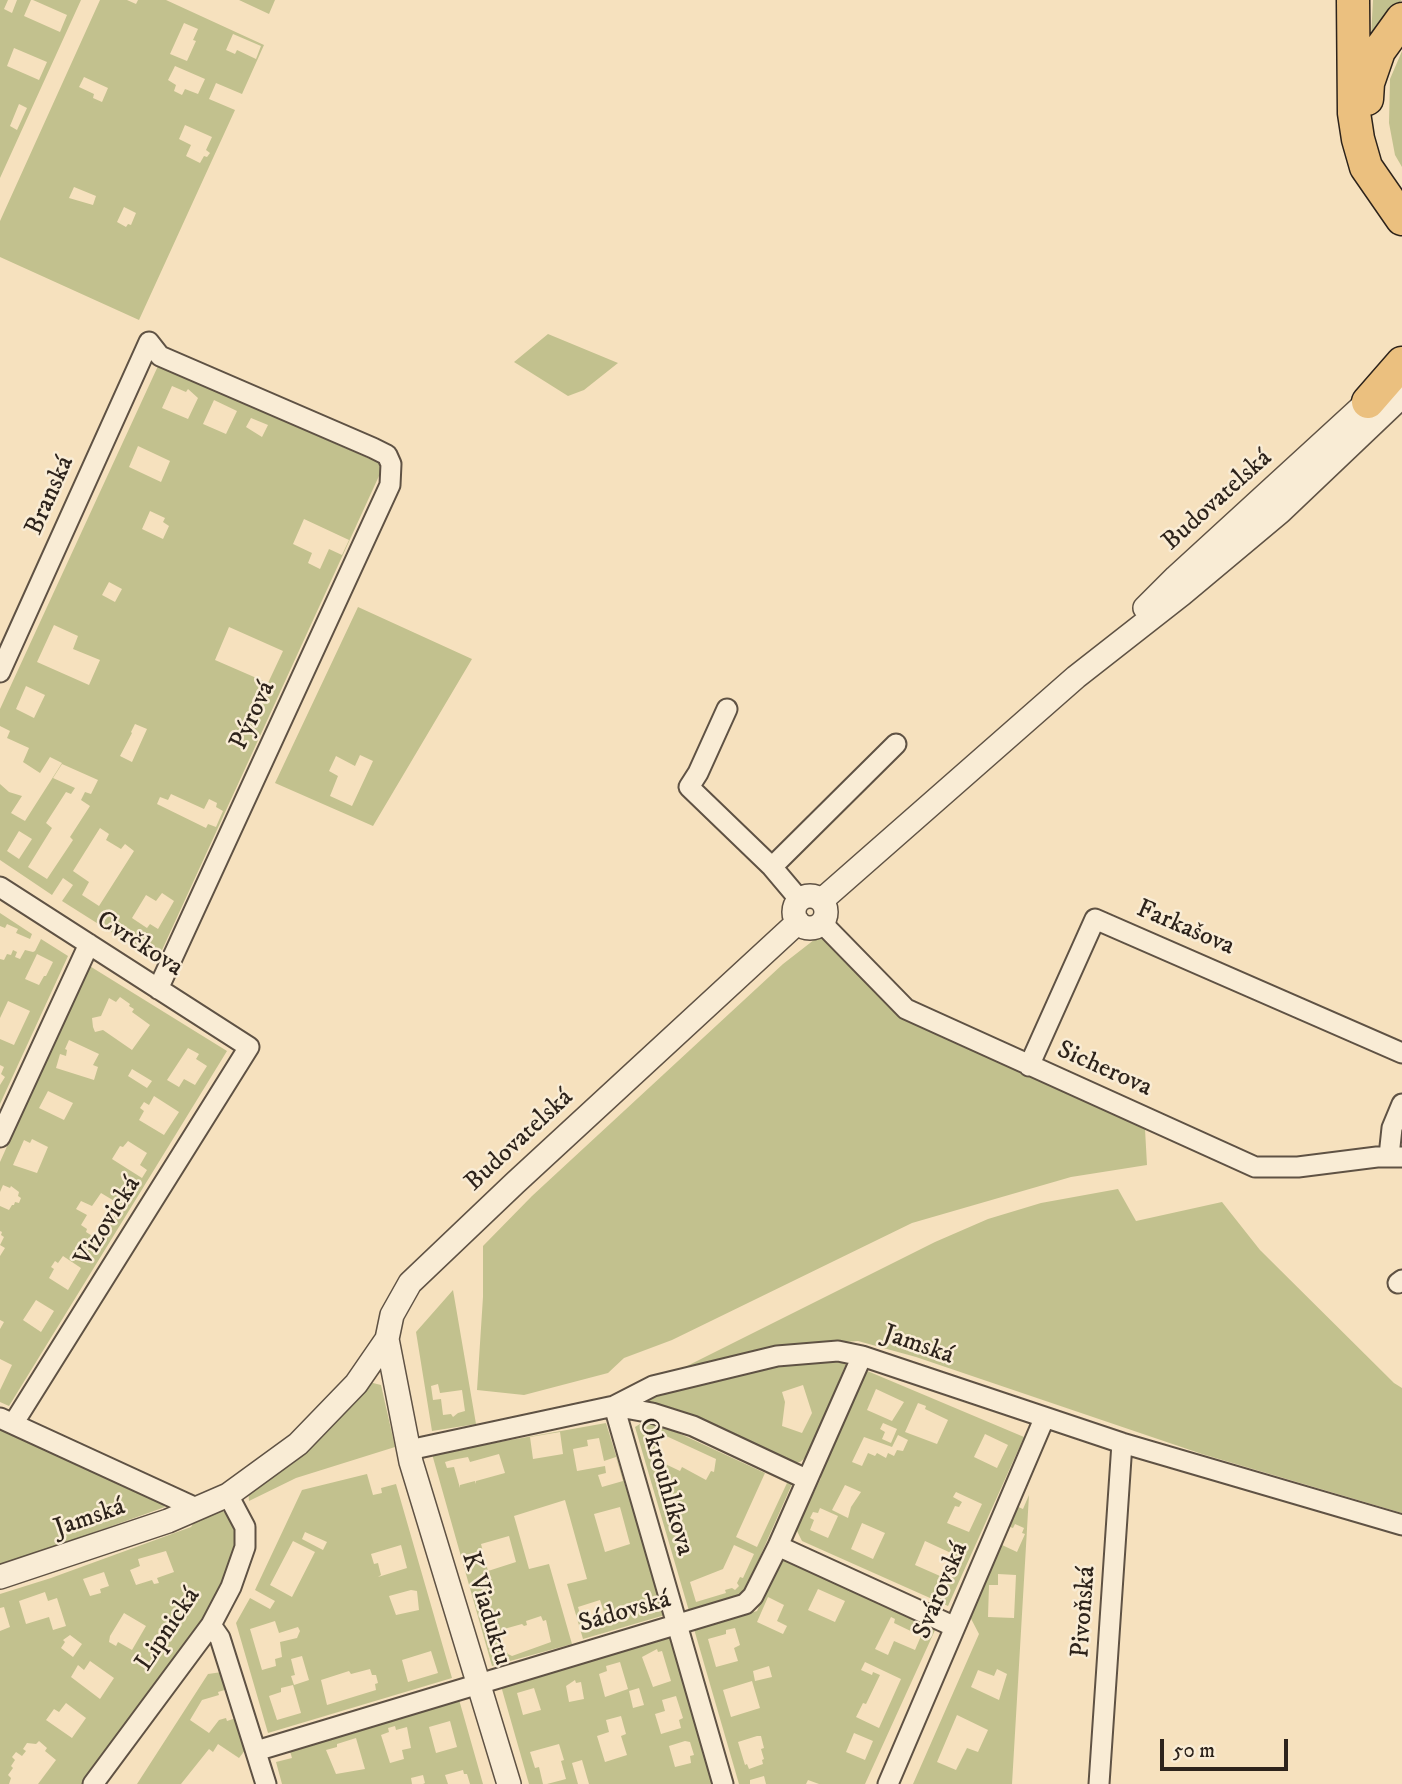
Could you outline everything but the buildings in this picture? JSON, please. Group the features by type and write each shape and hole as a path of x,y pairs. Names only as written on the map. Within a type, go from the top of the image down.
{"highway":[{"path":"1353,0 1354,113 1357,139 1366,167 1402,219"},
{"path":"1402,19 1387,37 1373,66 1368,83 1366,114 1371,146 1377,162 1402,200"},
{"path":"1368,402 1402,363"}],"street":[{"name":"Branská","path":"0,672 149,342 160,356 373,448 387,456 391,464"},
{"name":"Budovatelská","path":"822,911 1076,677 1176,577 1402,370"},
{"name":"Budovatelská","path":"1076,677 1270,521 1402,396"},
{"name":"Pýrová","path":"158,989 390,485 391,464"},
{"path":"727,709 689,787 772,867 799,899"},
{"path":"772,867 896,744"},
{"name":"Cvrčkova","path":"0,887 249,1047"},
{"path":"814,895 822,911 813,928 802,926 798,922 794,908 799,899 814,895"},
{"name":"Sicherova","path":"822,911 906,1009 1255,1167 1298,1167 1396,1156"},
{"name":"Farkašova","path":"1029,1066 1095,919 1402,1053"},
{"name":"Budovatelská","path":"409,1450 387,1339 392,1315 410,1283 524,1174 798,922"},
{"path":"0,1137 89,944"},
{"name":"Vizovická","path":"7,1421 249,1047"},
{"path":"1396,1156 1392,1128 1402,1104"},
{"path":"7,1421 196,1508 228,1495 298,1444 356,1384 387,1339"},
{"name":"Jamská","path":"409,1450 614,1406 653,1386 777,1356 838,1351 862,1356 1044,1419 1402,1525"},
{"name":"Sádovská","path":"256,1751 745,1604 753,1595 778,1546 862,1356"},
{"path":"614,1406 652,1413 693,1426 806,1479"},
{"name":"Okrouhlíkova","path":"614,1406 723,1784"},
{"name":"Svárovská","path":"888,1784 1044,1419"},
{"name":"Pivoňská","path":"1099,1784 1122,1443"},
{"name":"K Viaduktu","path":"409,1450 509,1784"},
{"name":"Lipnická","path":"93,1784 211,1625 240,1566 245,1547 245,1527 228,1495"},
{"name":"Jamská","path":"0,1577 168,1521 196,1508"},
{"path":"778,1546 956,1627"},
{"path":"211,1625 220,1637 267,1784"}],"shaded area":[{"path":"0,0 8,0 4,9 12,13 17,0 31,0 24,16 60,32 67,15 33,0 81,0 0,178","holes":["14,48 47,62 39,80 7,66","19,104 27,108 17,130 10,126"]},
{"path":"100,0 127,0 136,4 138,0 166,0 264,45 242,94 216,83 209,99 235,110 139,320 0,257 0,221","holes":["184,23 198,29 187,61 170,54","233,34 261,46 256,59 237,50 235,54 226,50","175,66 205,79 198,94 185,89 182,95 174,91 176,85 168,80","84,77 108,88 102,102 93,98 94,94 79,87","185,125 212,137 206,150 210,153 207,157 204,156 200,163 186,156 191,145 179,139","74,187 96,196 93,205 69,198","124,207 136,213 131,225 126,227 117,222"]},
{"path":"239,0 275,0 269,14"},
{"path":"1373,0 1402,0 1371,37"},
{"path":"1402,51 1402,167 1395,155 1389,123 1390,79"},
{"path":"548,334 618,363 584,390 568,396 514,362"},
{"path":"158,366 384,465 157,961 62,901 73,885 63,878 52,895 0,860 0,784 9,792 22,796 11,813 25,821 62,763 50,757 40,773 23,762 29,748 7,738 10,731 0,726 0,709","holes":["172,386 186,392 188,389 198,398 188,419 162,408","214,400 237,411 226,434 203,424","251,418 268,425 262,437 246,427","138,446 170,461 161,482 129,467","150,511 165,518 163,522 169,526 163,539 142,529","304,519 349,540 342,555 329,549 320,569 308,563 312,553 293,544","109,582 122,589 115,602 102,595","54,625 78,636 73,649 100,660 89,685 37,662","229,627 283,651 268,683 215,660","26,686 45,695 34,718 16,709","135,724 147,729 132,762 120,756","62,764 98,780 91,794 85,792 81,800 90,806 70,837 73,840 47,879 28,867 52,828 46,823 66,792 71,794 75,788 53,778","171,794 204,809 209,799 217,803 216,807 223,811 216,827 208,824 206,828 157,804 160,797 168,800","100,828 109,834 106,840 121,849 125,844 134,851 99,906 82,895 89,882 73,871","19,831 32,839 19,859 7,851","162,893 174,901 158,929 150,924 147,928 132,918 146,895 156,901"]},
{"path":"358,607 472,659 373,826 275,783","holes":["360,755 373,761 352,806 330,796 338,776 329,771 336,756 355,766"]},
{"path":"0,913 32,934 30,939 16,933 18,929 7,924 5,928 0,926"},
{"path":"819,936 901,1014 1145,1129 1147,1165 1071,1177 912,1223 672,1340 624,1358 608,1373 524,1395 477,1390 483,1297 483,1246 532,1196 783,964"},
{"path":"41,939 68,956 0,1104 0,1085 5,1077 1,1074 4,1067 0,1065 0,1039 14,1045 30,1011 8,1001 0,1018 0,959 4,960 13,950 17,952 15,957 20,959 25,950 35,951","holes":["37,954 53,962 39,985 25,979"]},
{"path":"88,965 227,1051 9,1406 0,1402 0,1390 12,1365 0,1359 0,1329 4,1322 0,1320 0,1256 5,1248 0,1245 4,1237 0,1231 0,1206 9,1210 15,1202 19,1203 21,1198 18,1196 19,1192 11,1186 10,1188 3,1185 0,1192 0,1162","holes":["120,997 130,1004 134,1009 132,1012 150,1025 132,1050 103,1030 95,1032 92,1018 101,1016 109,998 116,1002","69,1040 99,1054 93,1065 98,1067 94,1080 56,1068 60,1054 66,1056 65,1049","188,1048 199,1054 196,1059 207,1066 195,1085 184,1079 179,1087 167,1080","132,1069 152,1081 147,1088 128,1076","48,1091 73,1103 64,1120 39,1108","154,1096 179,1112 164,1135 139,1120 144,1111 140,1108 144,1102 149,1105","32,1139 48,1147 37,1173 13,1165 24,1140 30,1143","128,1141 147,1153 140,1165 147,1170 142,1178 112,1159 120,1146 123,1147","101,1193 121,1205 99,1240 86,1232 87,1229 81,1225 87,1215 76,1209 81,1201 92,1206","63,1256 81,1268 68,1290 49,1278 54,1269 51,1267","36,1300 54,1311 41,1332 23,1320"]},
{"path":"1118,1189 1136,1221 1222,1202 1260,1250 1402,1388 1402,1513 1202,1454 916,1357 858,1341 771,1348 685,1367 935,1242 988,1219 1041,1203"},
{"path":"453,1290 476,1424 432,1431 416,1332","holes":["438,1384 440,1393 462,1390 465,1411 453,1417 451,1414 443,1415 441,1399 433,1400 431,1386"]},
{"path":"783,1361 847,1361 808,1456 794,1463 649,1406 649,1394","holes":["803,1385 812,1413 802,1433 782,1426 785,1402 782,1392"]},
{"path":"865,1370 1024,1437 948,1606 802,1541 796,1529 821,1478 820,1470","holes":["876,1389 904,1402 892,1421 867,1410","918,1403 948,1420 937,1444 905,1432","883,1423 897,1429 891,1443 882,1439 885,1432 880,1429","985,1434 1008,1445 997,1468 974,1457","898,1435 908,1440 903,1451 897,1450 894,1456 888,1453 886,1458 877,1453 875,1456 868,1453 862,1466 852,1462 864,1437 892,1447","845,1485 861,1492 851,1507 848,1518 832,1510","956,1492 982,1504 969,1532 947,1523 955,1506 959,1507 962,1502 953,1497","820,1508 838,1516 828,1538 810,1530 814,1520 810,1518 813,1512 818,1513","862,1523 885,1533 873,1559 851,1549","925,1541 951,1553 940,1576 915,1565"]},
{"path":"369,1382 381,1385 395,1447 296,1478 249,1501 248,1488"},
{"path":"648,1419 765,1473 736,1537 757,1547 787,1483 792,1484 747,1586 738,1596 689,1611 635,1427","holes":["664,1435 716,1459 714,1472 711,1471 706,1480 682,1467 680,1471 659,1461 661,1458 655,1456 653,1451","734,1545 754,1554 743,1578 740,1577 737,1583 739,1586 735,1590 725,1590 726,1593 696,1602 690,1582 723,1569"]},
{"path":"606,1423 665,1615 583,1639 567,1584 587,1579 565,1500 514,1516 529,1569 549,1564 572,1644 492,1666 432,1454","holes":["560,1432 563,1454 533,1459 530,1437","599,1438 604,1461 616,1457 623,1481 602,1487 598,1475 606,1473 605,1466 577,1471 573,1449 588,1446 587,1440","499,1454 505,1473 476,1481 476,1484 475,1481 460,1485 460,1488 454,1467 447,1468 445,1462 468,1457 470,1462","620,1507 630,1544 605,1552 594,1514","509,1536 516,1562 488,1571 481,1544","600,1600 604,1612 610,1611 612,1619 607,1621 608,1625 585,1632 578,1607","541,1616 543,1621 546,1620 551,1642 512,1656 508,1654 501,1642 504,1629 527,1625 526,1621"]},
{"path":"0,1430 156,1499 165,1507 0,1566"},
{"path":"367,1474 373,1495 382,1493 381,1488 396,1484 452,1678 268,1733 236,1623 250,1598 270,1609 275,1601 255,1590 302,1490","holes":["305,1532 327,1542 323,1550 302,1539","293,1541 315,1552 292,1597 270,1585","401,1545 407,1568 378,1577 381,1575 378,1563 374,1564 371,1554","417,1591 419,1610 396,1615 389,1596","275,1621 279,1633 298,1627 300,1631 297,1638 280,1642 282,1657 275,1659 276,1666 262,1670 250,1629","431,1651 438,1673 408,1682 402,1660","302,1656 309,1680 294,1685 291,1676 295,1675 291,1659","370,1669 372,1675 376,1675 378,1683 375,1684 376,1690 327,1705 321,1680 349,1671 351,1674","293,1685 301,1713 277,1720 269,1696 281,1692 281,1688"]},
{"path":"1029,1495 1012,1784 913,1784 979,1634 967,1611 1016,1506 1023,1509","holes":["1015,1524 1024,1528 1022,1533 1025,1534 1017,1552 1002,1545 1010,1527 1013,1528","998,1574 1016,1575 1014,1618 988,1617 989,1585 998,1585","997,1669 1007,1674 999,1700 971,1687 978,1670 994,1676","957,1715 988,1730 978,1752 967,1748 956,1770 937,1762"]},
{"path":"221,1509 234,1523 238,1540 237,1555 212,1609 84,1784 38,1784 56,1760 45,1751 47,1748 39,1741 36,1744 27,1743 22,1756 16,1752 12,1757 15,1760 11,1766 13,1768 8,1775 11,1778 9,1784 0,1784 0,1631 10,1627 4,1607 0,1608 0,1594 191,1527 199,1515","holes":["166,1551 174,1572 157,1578 159,1583 154,1584 152,1580 136,1585 130,1570 140,1566 138,1559","104,1572 109,1586 100,1589 101,1593 90,1596 83,1579","45,1592 48,1601 57,1598 66,1626 53,1630 49,1617 26,1624 19,1601","124,1613 146,1626 132,1650 118,1642 116,1646 109,1642","70,1635 82,1644 73,1657 61,1648 65,1642 63,1640","90,1661 114,1678 100,1699 71,1677 78,1665 84,1670","66,1703 86,1718 72,1738 46,1720 54,1709 59,1712"]},
{"path":"781,1557 936,1628 865,1784 819,1784 808,1780 806,1784 766,1784 764,1776 750,1780 750,1784 739,1784 694,1629 757,1611","holes":["818,1589 845,1601 835,1622 808,1610","768,1597 784,1605 777,1621 787,1626 783,1634 757,1622","891,1617 895,1619 894,1623 921,1636 915,1650 894,1641 888,1655 875,1649","735,1628 740,1645 734,1648 738,1661 716,1667 708,1639 726,1634 726,1630","865,1662 901,1679 879,1728 856,1717 863,1703 866,1704 880,1675 873,1672 872,1675 861,1670","769,1666 772,1677 755,1681 753,1671","752,1681 760,1708 731,1717 723,1690","854,1733 873,1741 865,1760 846,1752","761,1736 764,1748 761,1749 763,1764 749,1769 747,1764 745,1765 738,1742"]},
{"path":"672,1634 712,1784 589,1784 582,1760 572,1763 578,1784 547,1784 566,1779 559,1744 530,1752 535,1768 539,1767 543,1784 529,1784 501,1686","holes":["657,1649 658,1652 662,1651 671,1681 653,1687 642,1657","620,1662 628,1689 605,1697 599,1674 607,1671 606,1666","575,1680 576,1683 581,1682 584,1699 569,1702 566,1686","534,1688 541,1710 523,1715 517,1693","639,1688 644,1705 633,1708 629,1691","676,1696 683,1718 679,1720 681,1728 661,1734 655,1714 665,1711 662,1700","621,1716 626,1734 621,1736 627,1755 605,1762 597,1736 609,1732 606,1720","690,1742 694,1755 690,1756 691,1763 675,1767 669,1746"]},
{"path":"222,1672 228,1689 202,1700 190,1720 209,1733 219,1720 236,1718 246,1749 239,1758 218,1744 213,1752 209,1749 181,1784 137,1784 208,1674"},
{"path":"458,1696 483,1784 470,1784 463,1770 445,1775 448,1784 423,1784 423,1775 411,1778 412,1784 282,1784 276,1762 292,1758 289,1748","holes":["450,1721 457,1747 436,1753 429,1727","395,1726 396,1730 407,1727 411,1748 402,1750 404,1759 390,1763 381,1735 389,1732 388,1728","356,1738 365,1769 336,1774 326,1750 337,1747 337,1744"]}]}
